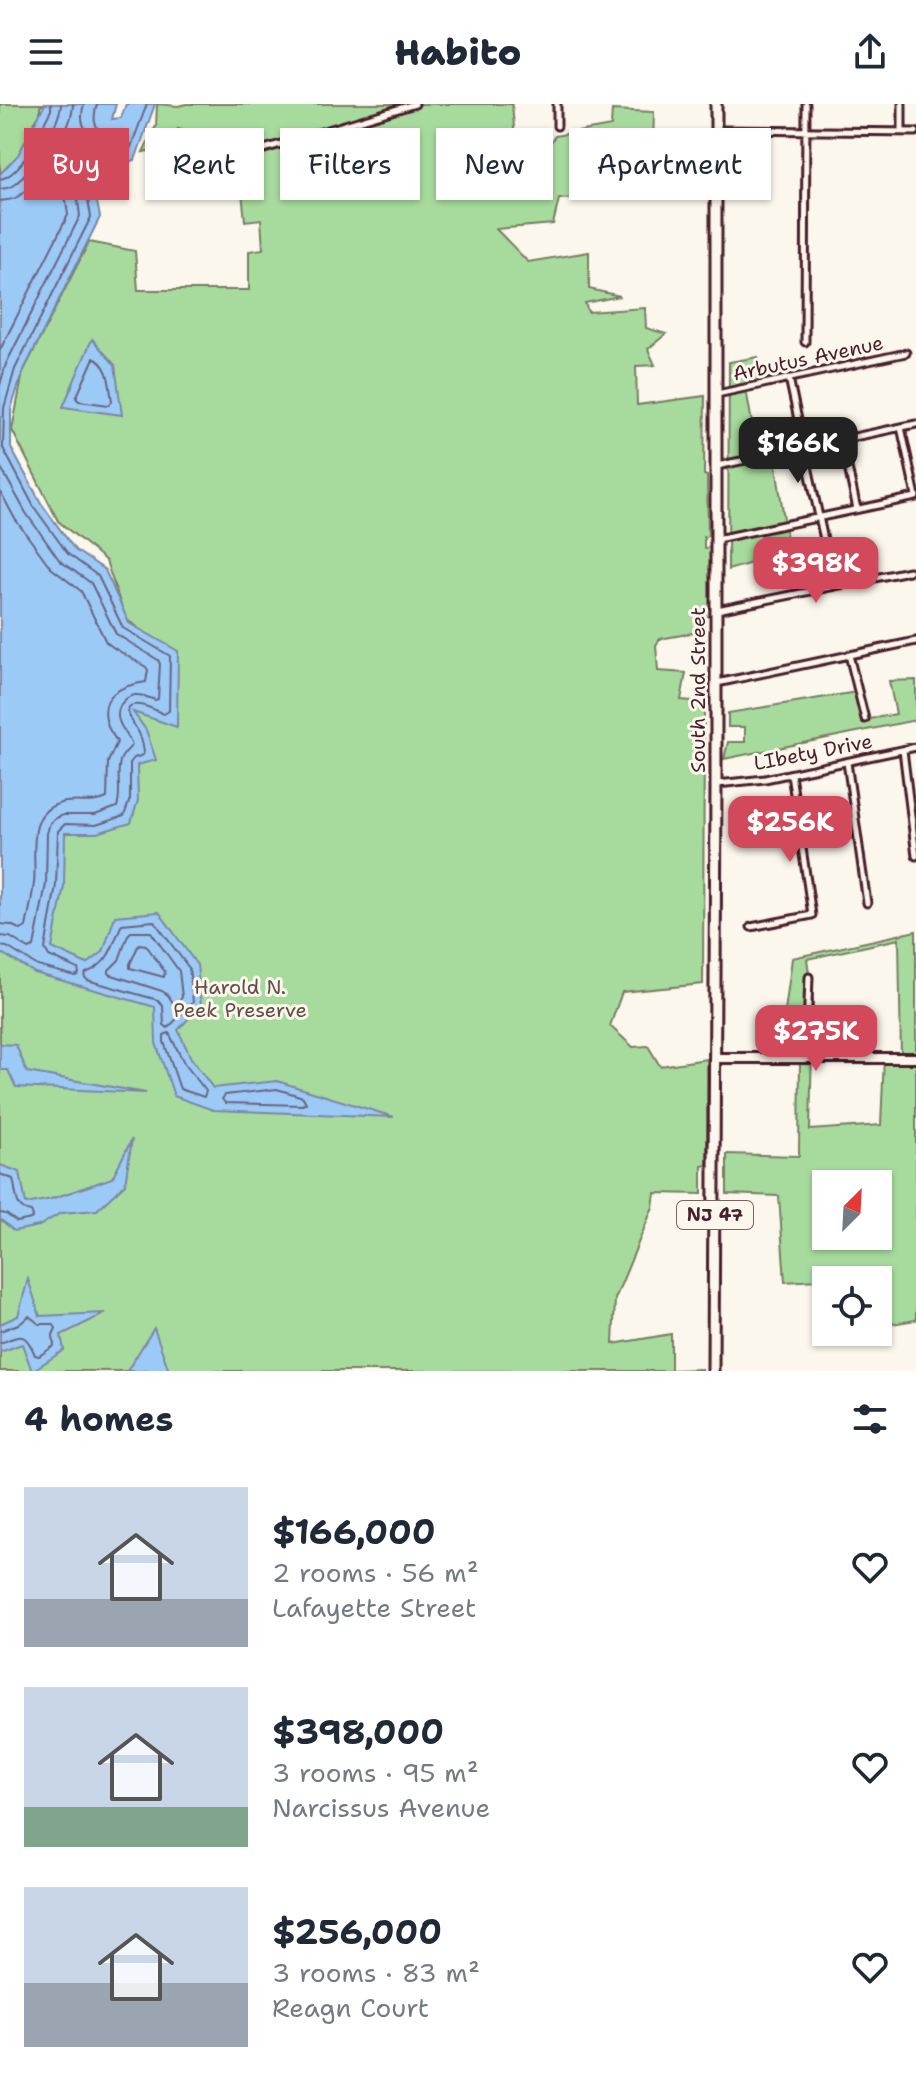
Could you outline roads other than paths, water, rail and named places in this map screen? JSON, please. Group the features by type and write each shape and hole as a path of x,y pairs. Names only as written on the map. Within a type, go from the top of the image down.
{"main road":[{"name":"South 2nd Street","path":"716,104 716,128"},
{"name":"South 2nd Street","path":"713,1371 716,200"},
{"path":"715,1058 916,1058"}],"street":[{"path":"264,149 415,104"},
{"path":"557,104 557,126"},
{"path":"805,342 806,104"},
{"path":"902,104 902,131"},
{"path":"771,131 916,132"},
{"name":"Arbutus Avenue","path":"716,394 906,353"},
{"path":"789,378 834,586"},
{"path":"716,466 916,424"},
{"path":"716,539 916,497 901,427"},
{"path":"842,440 857,510"},
{"path":"716,610 909,571"},
{"path":"716,683 916,641"},
{"path":"849,655 865,719"},
{"name":"LIbety Drive","path":"716,784 765,779 916,747"},
{"path":"903,750 916,856"},
{"path":"847,762 867,903"},
{"path":"751,927 812,915 791,774"},
{"path":"806,1057 809,977"}],"water":[{"path":"45,104 116,104 112,119 121,118 126,104 155,104 135,160 129,162 129,128 32,128"},
{"path":"24,144 24,200 97,200 100,217 23,372 11,409 11,448 41,503 75,550 105,570 129,623 178,651 177,727 133,712 146,730 156,760 137,765 138,800 131,823 97,833 65,833 64,886 52,948 87,964 103,952 115,916 159,912 197,965 201,1005 178,1030 191,1058 213,1088 277,1081 394,1117 213,1110 174,1096 156,1043 155,1007 35,973 0,952 0,174"},
{"path":"92,339 115,365 122,415 63,407"},
{"path":"0,1044 16,1045 27,1072 146,1093 16,1087 8,1070 0,1070"},
{"path":"132,1139 125,1184 97,1210 61,1213 39,1226 14,1231 0,1219 0,1165 20,1172 26,1204 51,1199 112,1178"},
{"path":"28,1279 40,1316 106,1313 61,1335 64,1350 32,1371 22,1344 0,1352 0,1324 18,1316"},
{"path":"154,1328 169,1371 127,1371"}],"park label":[{"name":"Harold N. Peek Preserve","path":"240,998"}]}
